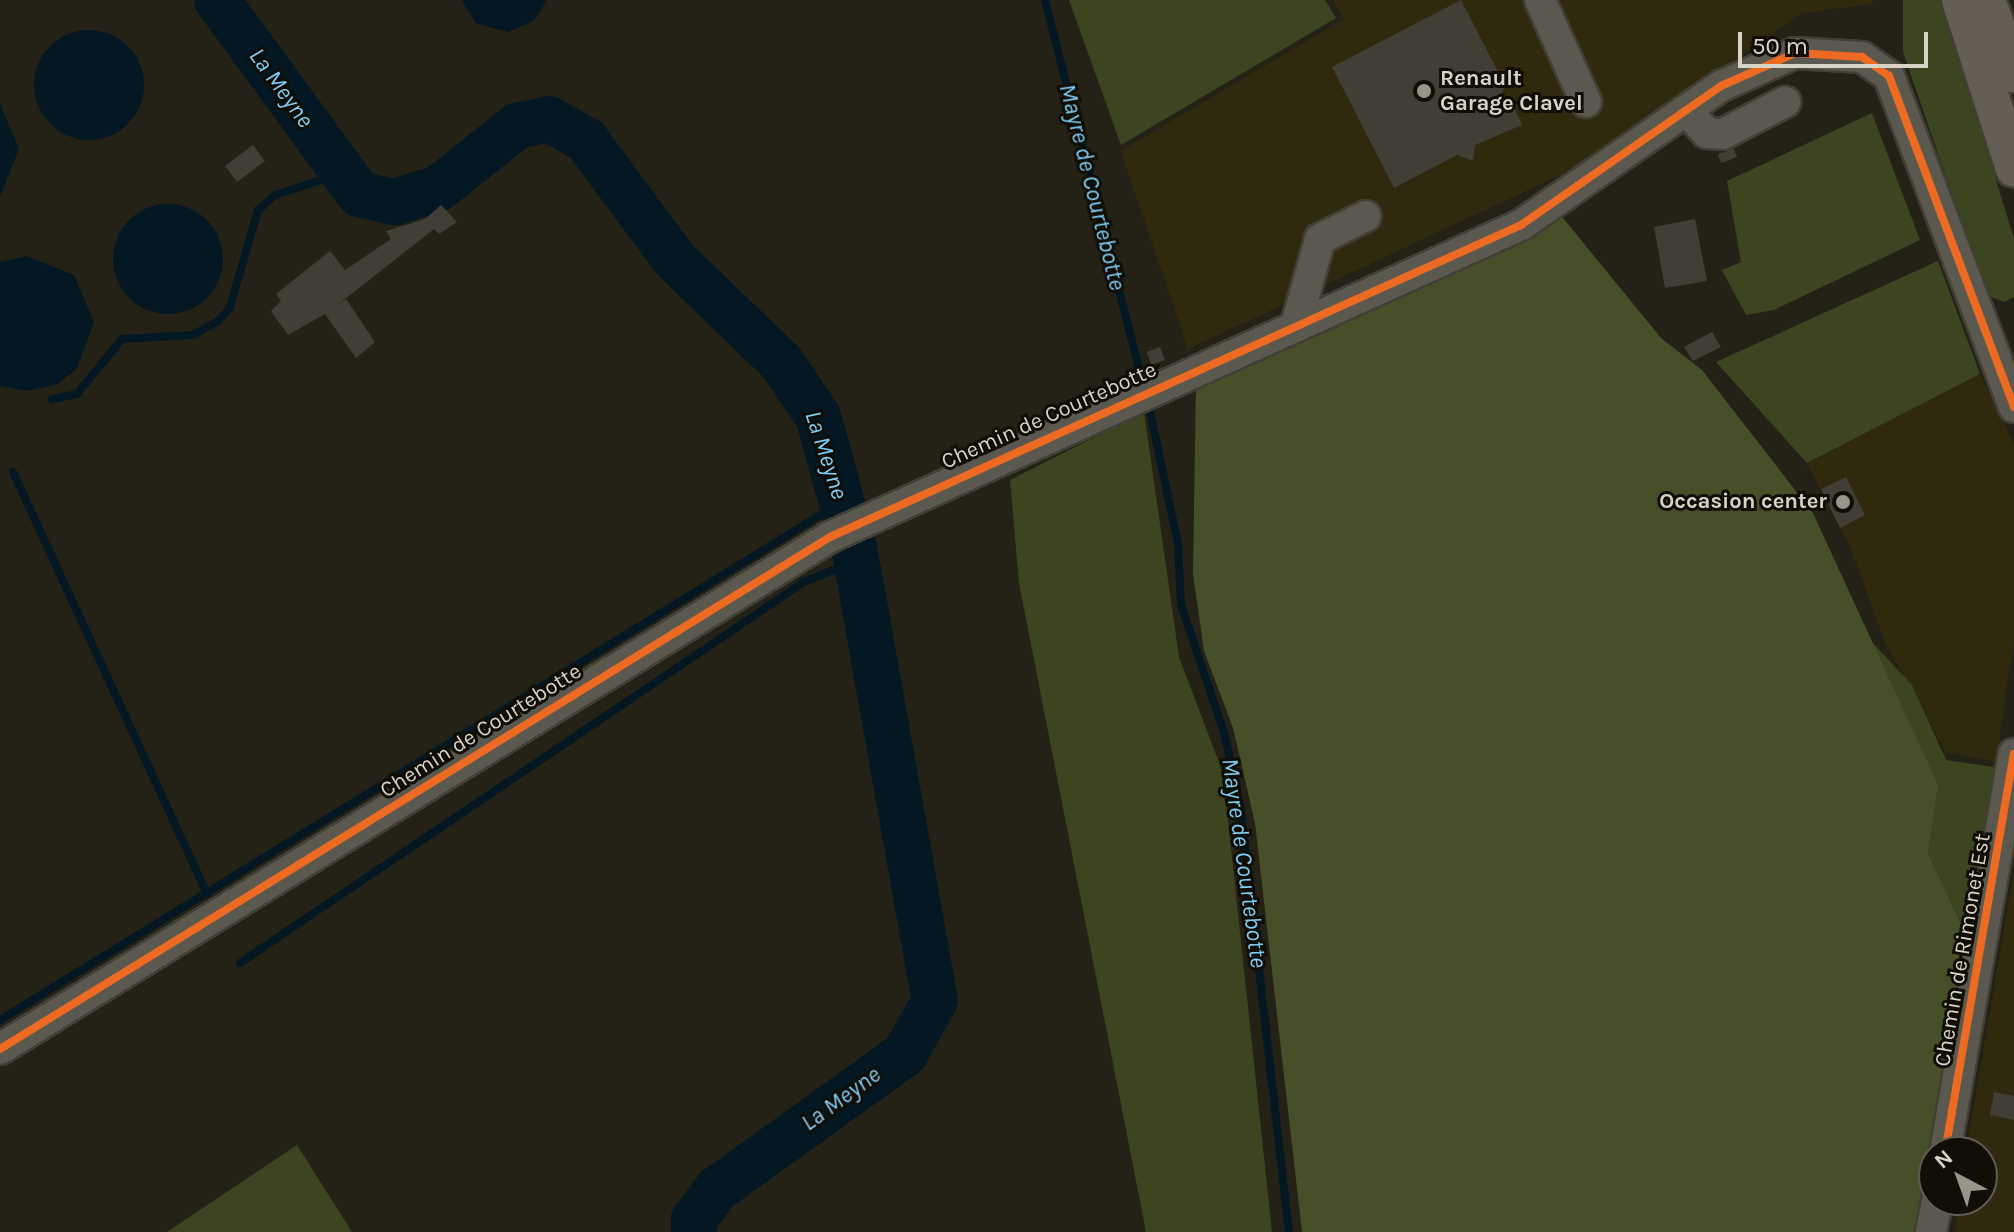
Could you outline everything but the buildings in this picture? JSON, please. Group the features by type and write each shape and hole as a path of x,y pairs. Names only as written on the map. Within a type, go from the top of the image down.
{"main road":[{"path":"1960,0 2014,169"},
{"path":"1987,0 2014,74"}],"street":[{"path":"1540,0 1586,102"},
{"name":"Chemin de Courtebotte","path":"0,1049 830,537 1521,225 1686,110 1795,53 1862,57 1889,76 2002,342"},
{"path":"1686,110 1707,133 1723,134 1785,102"},
{"path":"1296,325 1320,239 1366,216"},
{"path":"2002,342 2010,389"},
{"name":"Chemin de Rimonet Est","path":"1948,1136 2014,754"}],"shaded area":[{"path":"1333,0 1872,0 1874,4 1802,13 1590,161 1188,349 1121,151 1344,19"},
{"path":"1980,374 2014,444 2014,638 1996,762 1946,752 1885,643 1851,549 1807,463"},
{"path":"2014,870 2014,1232 1955,1232 1958,1216 1998,1216 1998,1136 1969,1136"}],"green space":[{"path":"1069,0 1325,0 1336,18 1121,145"},
{"path":"1903,0 1941,0 2014,239 2014,297 2004,302 1989,296 1903,52"},
{"path":"1872,113 1920,240 1774,310 1746,315 1722,270 1741,262 1727,181"},
{"path":"1559,213 1661,338 1702,370 1813,513 1938,785 1928,853 1972,947 1936,1136 1918,1136 1918,1216 1921,1216 1918,1232 1302,1232 1255,823 1233,728 1204,651 1193,574 1196,383"},
{"path":"1938,261 1980,374 1807,463 1716,362"},
{"path":"1144,412 1179,657 1223,773 1272,1232 1146,1232 1019,583 1010,480"},
{"path":"1872,642 1912,685 1946,760 2001,768 1972,947 1928,853 1937,785"},
{"path":"297,1145 352,1232 167,1232"}],"water":[{"path":"461,0 547,0 534,21 508,32 476,23"},
{"path":"89,30 110,34 128,46 140,64 144,85 140,106 128,124 110,136 89,140 68,136 50,124 38,106 34,85 38,64 50,46 68,34"},
{"path":"0,104 19,149 0,197"},
{"path":"168,204 189,208 207,220 219,238 223,259 219,280 207,298 189,310 168,314 147,310 129,298 117,280 113,259 117,238 129,220 147,208"},
{"path":"27,256 74,275 94,322 77,368 58,384 27,391 0,386 0,262"}],"waterway":[{"name":"La Meyne","path":"217,0 359,194 395,202 439,188 517,126 549,119 586,140 675,260 781,362 818,416 854,547 935,1000 905,1054 717,1189 694,1219 694,1232"},
{"name":"Mayre de Courtebotte","path":"1045,0 1140,373"},
{"path":"52,399 77,394 122,339 193,335 218,321 230,307 258,210 275,195 343,173"},
{"name":"Mayre de Courtebotte","path":"1149,407 1178,543 1181,605 1224,732 1241,811 1289,1232"},
{"path":"13,472 207,894"},
{"path":"0,1020 843,501"},
{"path":"240,963 804,582 856,561"}],"cycle path":[{"path":"0,1049 830,537 1521,225 1721,86 1795,53 1862,57 1889,76 2014,407"},
{"path":"1948,1136 2014,754"}],"place":[{"name":"Renault Garage Clavel","path":"1424,91"},
{"name":"Occasion center","path":"1843,502"}]}
